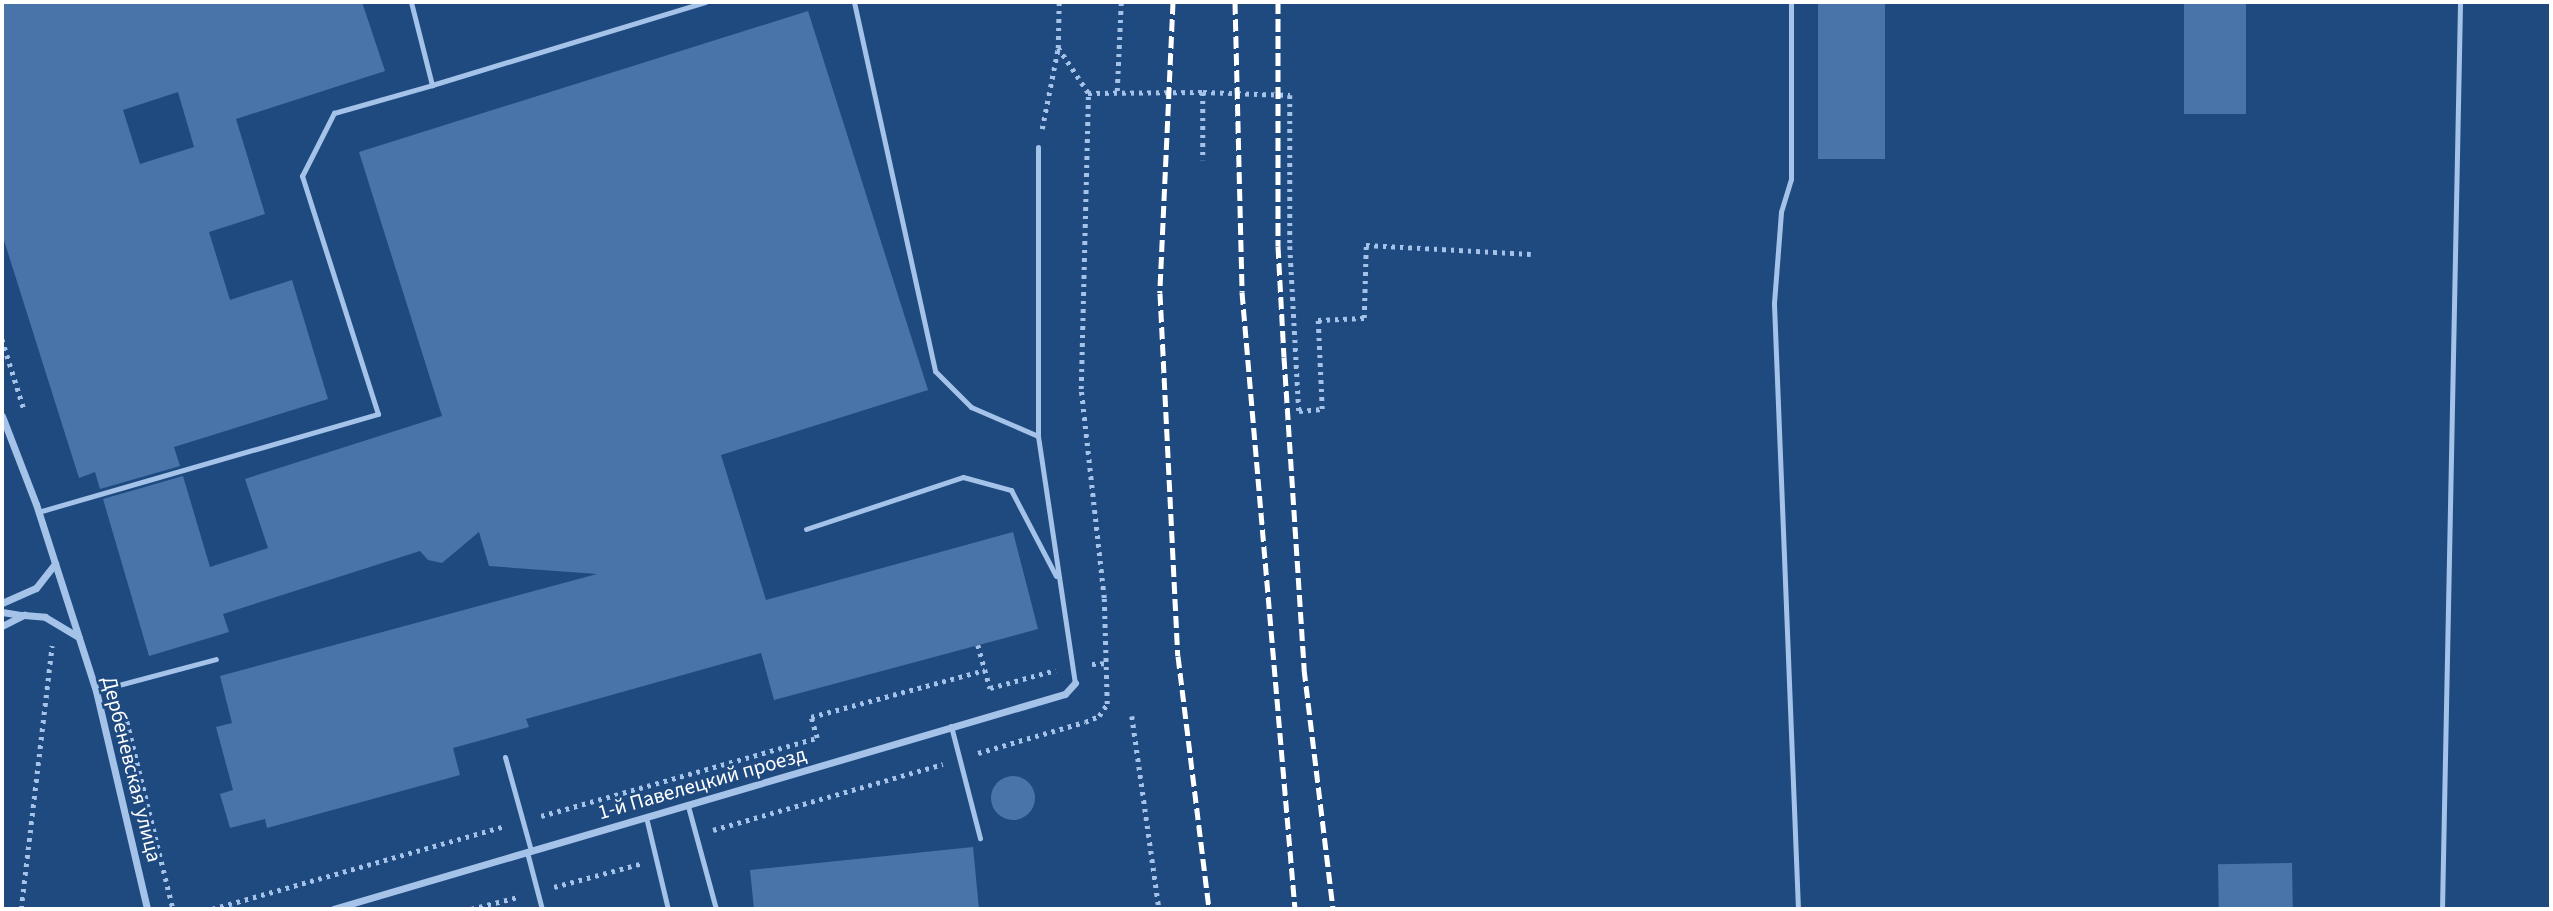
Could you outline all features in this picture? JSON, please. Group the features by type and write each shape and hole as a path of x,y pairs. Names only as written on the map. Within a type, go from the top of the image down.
{"street":[{"name":"Дербеневская улица","path":"2,415 38,512 96,691 147,909"},
{"path":"2,603 36,588 55,564"},
{"path":"2,612 45,617 78,637"},
{"path":"2,626 24,615"},
{"name":"1-й Павелецкий проезд","path":"333,909 355,906 529,851 1065,694 1076,682"}],"lane":[{"path":"411,2 432,85"},
{"path":"38,512 378,414 302,176 334,113 706,2"},
{"path":"854,2 935,372 971,407 1038,436"},
{"path":"1791,2 1791,179 1781,212 1773,304 1798,909"},
{"path":"2442,909 2460,2"},
{"path":"1038,147 1038,436 1076,682"},
{"path":"806,528 963,477 1010,490 1059,581"},
{"path":"96,691 216,659"},
{"path":"951,726 980,838"},
{"path":"505,757 542,909"},
{"path":"688,806 716,909"},
{"path":"646,817 668,909"}],"path":[{"path":"1038,147 1058,48 1059,2"},
{"path":"1117,91 1121,2"},
{"path":"696,835 961,759 1099,716 1107,704 1108,663 1081,389 1088,93 1058,48"},
{"path":"1088,93 1117,91 1290,95 1290,246 1299,411 1322,409 1318,320 1364,318 1366,245 1531,254"},
{"path":"1203,92 1203,160"},
{"path":"21,909 53,642"},
{"path":"978,645 990,688 1072,666 1108,663"},
{"path":"212,909 817,738 811,717 985,670"},
{"path":"1132,716 1159,909"},
{"path":"471,909 657,859"}],"building":[{"path":"2,2 362,2 385,71 236,119 265,214 209,232 230,300 292,280 328,399 174,447 180,466 100,489 95,472 79,478 2,234","holes":["178,92 194,147 140,164 123,110"]},
{"path":"1818,2 1885,2 1885,159 1818,159"},
{"path":"2184,2 2246,2 2246,114 2184,114"},
{"path":"808,11 928,390 721,455 766,600 1013,532 1038,629 774,700 761,653 526,719 529,727 453,748 460,775 267,828 265,819 230,828 220,794 233,790 216,727 232,723 220,676 597,574 489,566 479,532 442,563 428,560 420,551 223,614 229,632 149,656 103,499 183,476 210,567 268,548 245,479 442,416 359,152"},
{"path":"1013,776 1028,783 1035,798 1028,813 1013,820 998,813 991,798 998,783"},
{"path":"973,847 979,909 754,909 750,870"},
{"path":"2292,863 2293,909 2219,909 2218,864"}],"railway":[{"path":"1173,2 1160,293 1178,656 1209,909"},
{"path":"1235,2 1242,292 1295,909"},
{"path":"1278,2 1278,246 1284,357 1304,669 1333,909"}]}
